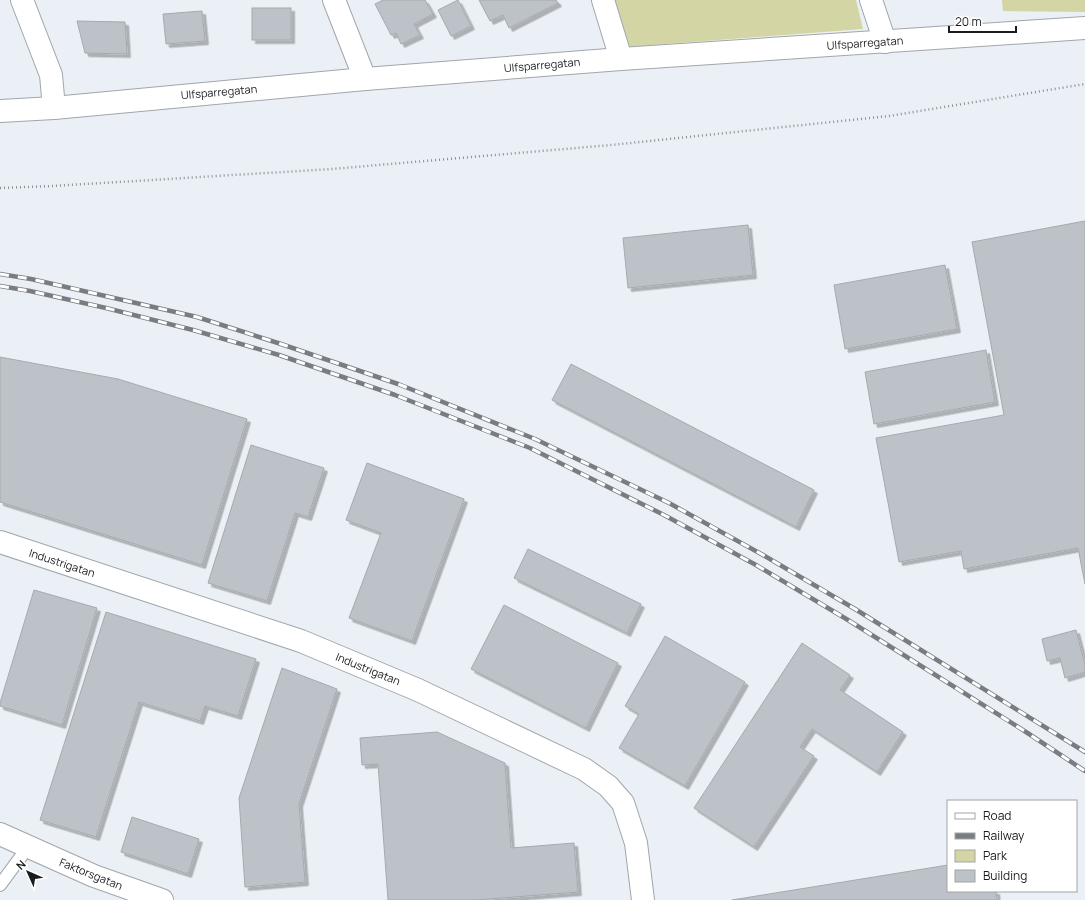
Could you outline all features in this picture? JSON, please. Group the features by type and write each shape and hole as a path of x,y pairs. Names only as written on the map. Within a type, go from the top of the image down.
{"street":[{"path":"22,0 51,75 54,108"},
{"path":"334,0 365,79"},
{"path":"603,0 622,59"},
{"path":"871,0 884,42"},
{"name":"Ulfsparregatan","path":"0,111 54,108 365,79 622,59 1085,28"},
{"name":"Industrigatan","path":"0,542 301,641 418,690 584,770 608,786 623,803 636,843 643,900"},
{"name":"Faktorsgatan","path":"0,834 94,876 162,900"}],"lane":[{"path":"0,885 28,847"}],"path":[{"path":"0,188 332,169 611,145 889,116 1085,84"}],"green space":[{"path":"613,0 856,0 863,29 626,47"},
{"path":"1002,0 1085,0 1085,12 1003,11"}],"building":[{"path":"383,0 425,0 433,14 414,24 420,35 401,44 396,33 391,35 375,4"},
{"path":"458,0 471,26 451,36 438,10"},
{"path":"479,0 556,0 558,3 509,28 503,15 490,21"},
{"path":"252,8 291,8 291,40 252,40"},
{"path":"202,11 205,41 166,44 163,14"},
{"path":"77,21 125,22 127,54 85,53"},
{"path":"1085,221 1085,584 1078,548 964,569 961,551 899,562 876,438 1004,415 972,242"},
{"path":"748,225 753,275 628,288 623,238"},
{"path":"945,265 957,329 845,349 834,285"},
{"path":"986,350 995,402 874,424 865,372"},
{"path":"0,357 118,379 247,419 202,565 0,502"},
{"path":"571,364 814,490 796,527 552,400"},
{"path":"251,445 324,468 308,517 295,513 267,601 208,583"},
{"path":"367,463 464,499 412,641 349,618 381,533 346,520"},
{"path":"528,549 641,604 627,633 514,578"},
{"path":"34,590 97,608 62,725 0,706"},
{"path":"504,605 618,663 586,728 471,669"},
{"path":"106,612 256,659 238,716 205,706 200,721 139,702 96,837 40,820"},
{"path":"1076,630 1085,665 1085,672 1065,678 1060,658 1047,661 1042,639"},
{"path":"665,636 745,682 685,786 619,748 639,714 625,706"},
{"path":"802,643 850,675 840,690 903,732 877,772 812,729 800,747 814,756 754,847 694,808"},
{"path":"282,668 337,689 299,804 305,882 245,887 239,798"},
{"path":"437,732 505,763 511,848 574,843 578,892 476,900 388,900 378,764 362,765 360,738"},
{"path":"132,817 199,839 188,874 121,852"},
{"path":"947,865 947,892 996,892 997,900 732,900"}],"railway":[{"path":"0,274 31,279 197,317 398,384 535,439 669,503 763,555 855,609 1085,752"},
{"path":"0,286 30,291 106,308 193,330 279,355 395,395 530,448 664,515 756,565 848,620 1085,771"}]}
